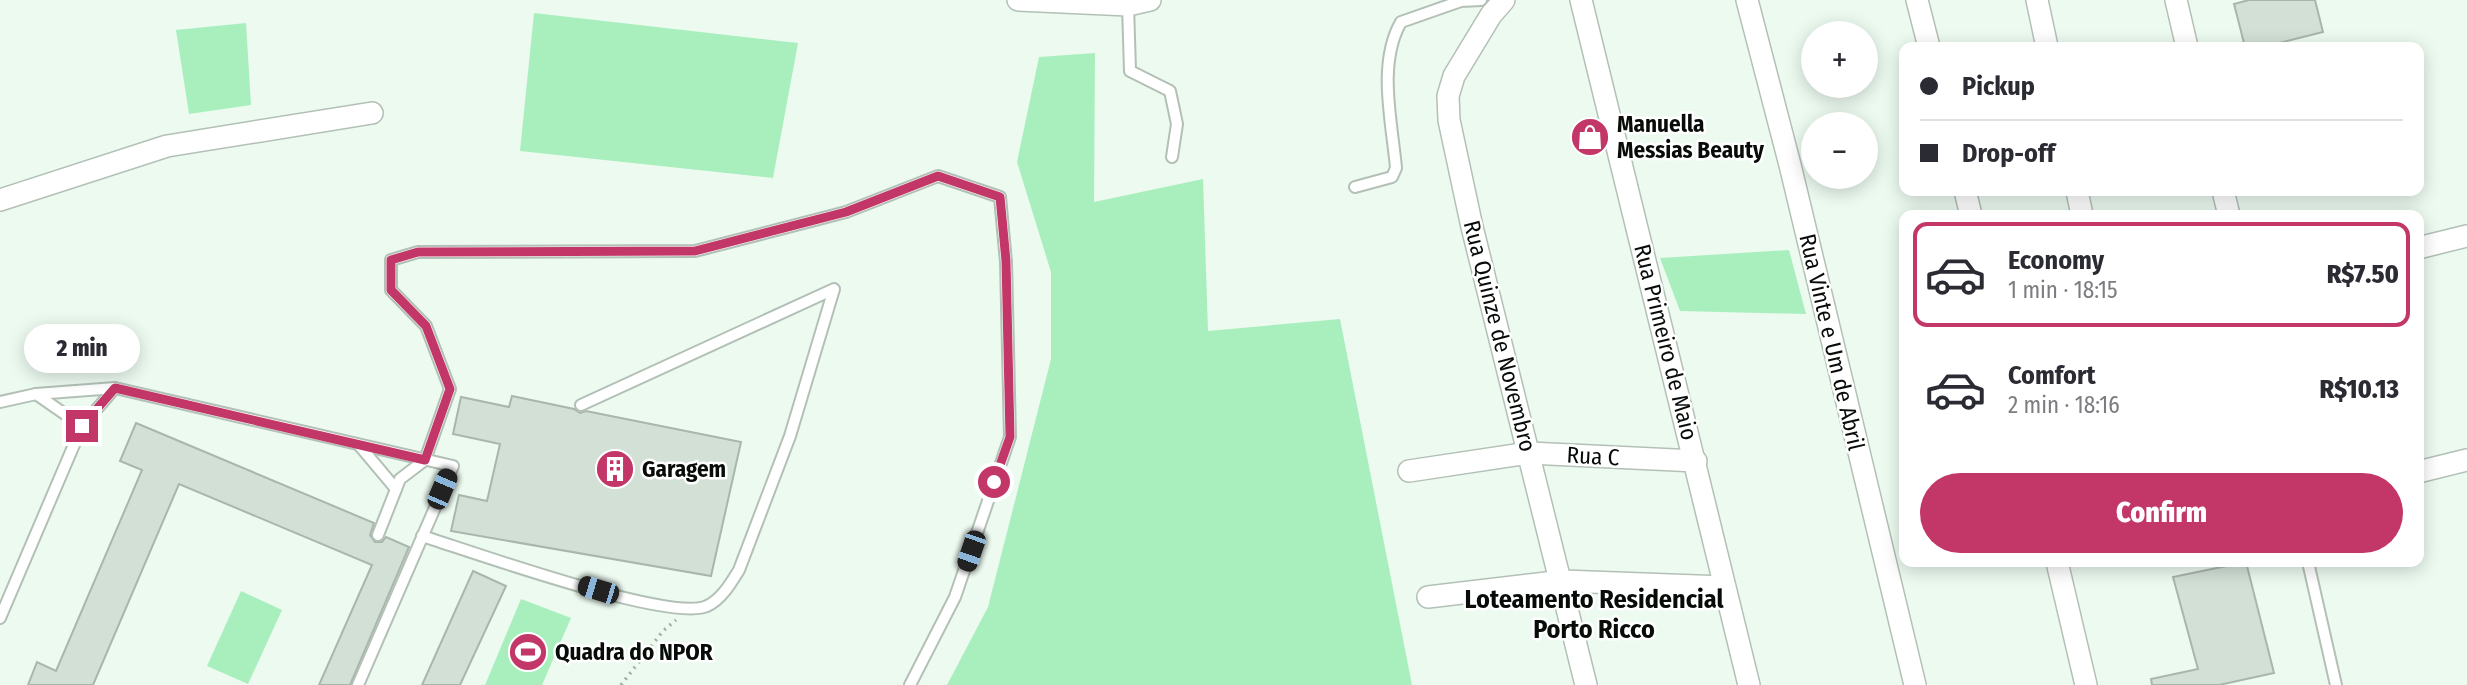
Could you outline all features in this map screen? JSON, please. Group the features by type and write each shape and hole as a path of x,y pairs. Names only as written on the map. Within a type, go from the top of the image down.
{"street":[{"path":"1018,0 1139,2"},
{"name":"Rua Quinze de Novembro","path":"1504,0 1491,15 1454,76 1448,108 1472,227 1563,581 1586,685"},
{"name":"Rua Primeiro de Maio","path":"1581,0 1749,685"},
{"name":"Rua Vinte e Um de Abril","path":"1747,0 1790,165 1915,685"},
{"path":"1917,0 1928,42"},
{"path":"2037,0 2046,42"},
{"path":"2176,0 2186,42"},
{"path":"0,200 167,146 372,113"},
{"path":"2424,247 2467,236"},
{"name":"Rua C","path":"1409,471 1530,453 1696,461"},
{"path":"2424,471 2467,460"},
{"path":"2064,567 2086,685"},
{"path":"1428,597 1563,581 1724,587"}],"lane":[{"path":"1356,187 1392,177 1396,168 1388,97 1391,40 1401,22 1461,1 1481,0"},
{"path":"1139,2 1130,71 1170,91 1177,124 1172,157"},
{"path":"378,535 400,479 425,460 450,389 426,326 391,290 391,260 418,252 695,251 846,212 938,176 1000,197 1006,261 1010,437 955,597 910,685"},
{"path":"422,536 648,606 688,610 708,606 729,587 739,570 790,436 834,289 581,405"},
{"path":"1,615 82,426 115,388"},
{"path":"0,402 36,394 115,388 453,466 358,685"},
{"path":"36,394 82,426"},
{"path":"359,445 396,489"},
{"path":"2309,567 2336,685"}],"path":[{"path":"621,685 663,631 688,610"}],"green space":[{"path":"534,13 798,43 773,178 520,151"},
{"path":"246,23 251,105 189,114 176,30"},
{"path":"1095,53 1094,202 1203,179 1208,331 1340,319 1412,685 947,685 988,607 1051,359 1051,272 1017,162 1039,57"},
{"path":"1789,250 1806,314 1680,311 1660,258"},
{"path":"241,591 282,610 248,684 207,666"},
{"name":"Quadra do NPOR","path":"521,599 571,618 542,685 485,685"}],"building":[{"path":"2249,0 2315,0 2323,32 2283,42 2244,42 2234,4"},
{"name":"Garagem","path":"512,396 574,409 580,413 586,411 741,442 711,576 451,531 459,495 487,501 500,444 453,434 461,397 509,407"},
{"path":"136,423 374,523 370,535 375,542 382,542 386,537 409,547 350,685 319,685 372,565 179,484 93,685 28,685 37,662 56,671 142,470 120,461"},
{"path":"2222,567 2247,567 2274,673 2219,685 2152,685 2151,679 2198,669 2173,577"},
{"path":"473,571 506,586 460,685 422,685"}],"place":[{"name":"Manuella Messias Beauty","path":"1590,137"},
{"name":"Garagem","path":"615,469"},
{"name":"Quadra do NPOR","path":"528,652"}],"district":[{"name":"Loteamento Residencial Porto Ricco","path":"1594,614"}],"route":[{"path":"82,426 115,388 425,460 450,389 426,326 391,290 391,260 418,252 695,251 846,212 938,176 1000,197 1006,261 1010,437 994,482"}]}
